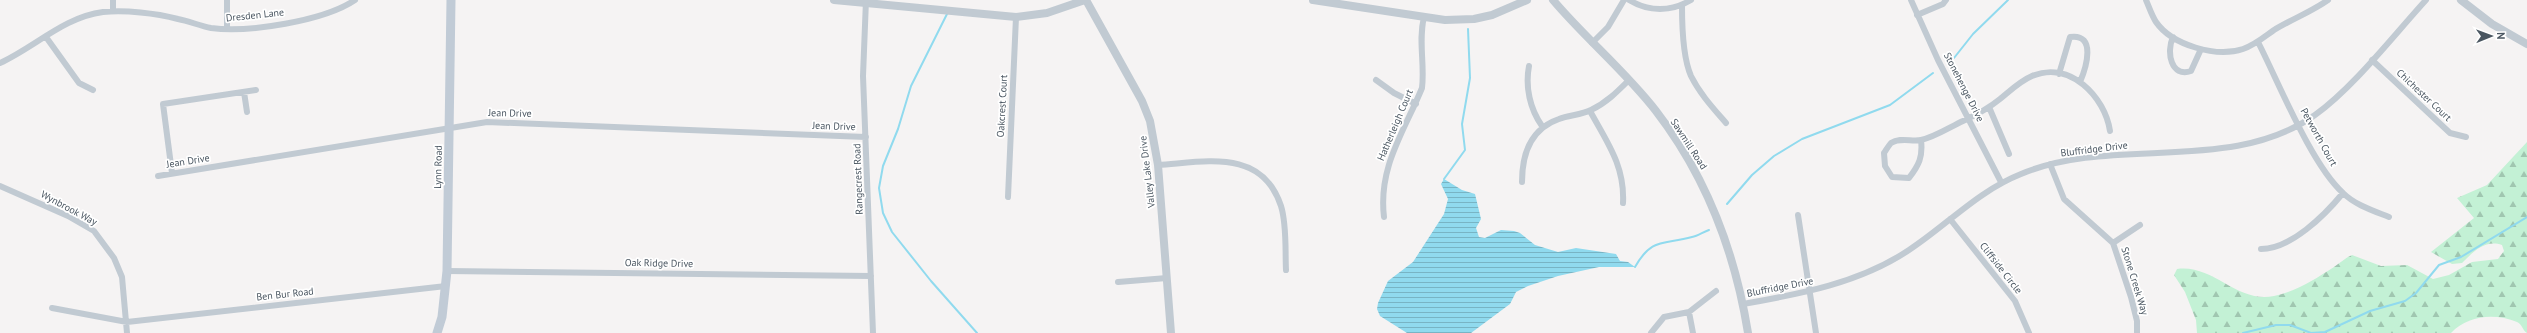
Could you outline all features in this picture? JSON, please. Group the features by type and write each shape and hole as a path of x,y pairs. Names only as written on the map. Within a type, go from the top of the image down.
{"main road":[{"name":"Lynn Road","path":"437,333 446,286 447,271 451,0"}],"street":[{"path":"113,0 113,12"},
{"path":"227,0 227,29"},
{"name":"Dresden Lane","path":"0,63 80,17 113,12 169,17 209,28 227,29 308,19 346,6 355,0"},
{"path":"834,0 866,1 1016,17 1046,14 1085,0"},
{"name":"Valley Lake Drive","path":"1085,0 1142,101 1150,121 1158,165 1171,333"},
{"path":"1313,0 1445,20 1474,19 1507,10 1526,0"},
{"name":"Sawmill Road","path":"1552,0 1592,44 1629,80 1656,111 1705,187 1724,235 1743,304 1748,333"},
{"path":"1592,44 1608,27 1624,0"},
{"path":"1629,0 1641,7 1655,9 1682,6 1691,0"},
{"name":"Stonehenge Drive","path":"1911,0 1968,119 2001,182"},
{"path":"1917,15 1943,4 1946,0"},
{"path":"2146,0 2156,22 2173,37 2202,49 2231,51 2242,50 2258,42 2274,31 2312,11 2328,0"},
{"name":"Bluffridge Drive","path":"1743,304 1810,292 1870,271 1902,254 1973,200 2001,182 2050,164 2129,154 2240,145 2262,140 2299,124 2316,114 2372,60 2426,0"},
{"path":"2461,0 2492,24 2527,44"},
{"name":"Rangecrest Road","path":"866,1 863,47 873,333"},
{"path":"1682,6 1683,31 1690,75 1704,97 1726,123"},
{"name":"Oakcrest Court","path":"1008,197 1016,17"},
{"name":"Hatherleigh Court","path":"1384,217 1383,182 1389,164 1422,88 1424,75 1420,45 1424,17"},
{"path":"2059,74 2067,42 2070,36 2082,38 2086,44 2088,55 2080,82"},
{"path":"46,37 79,83 93,90"},
{"path":"2173,37 2169,51 2172,64 2176,70 2185,73 2191,71 2202,49"},
{"name":"Petworth Court","path":"2258,42 2323,168 2343,193 2370,209 2389,217"},
{"name":"Chichester Court","path":"2372,60 2450,133 2466,137"},
{"path":"1529,66 1528,92 1534,113 1542,126"},
{"path":"1921,140 1923,152 1919,165 1909,178 1892,177 1885,166 1884,153 1891,143 1904,140 1921,140 1968,119 1990,107 2013,88 2033,76 2059,74 2070,75 2086,86 2107,115 2110,131"},
{"path":"1376,80 1394,93 1416,104"},
{"path":"1522,182 1522,162 1529,145 1542,126 1560,118 1590,111 1603,104 1629,80"},
{"path":"172,173 163,104 256,90"},
{"path":"244,92 247,112"},
{"path":"1990,107 2009,154"},
{"path":"1590,111 1618,162 1622,176 1623,203"},
{"name":"Jean Drive","path":"158,176 487,122 866,137"},
{"path":"1158,165 1232,161 1244,165 1260,174 1269,182 1281,208 1286,270"},
{"name":"Stone Creek Way","path":"2050,164 2064,199 2113,243 2131,297 2137,321 2137,333"},
{"name":"Wynbrook Way","path":"0,186 68,216 94,231 114,258 122,276 128,333"},
{"path":"2261,249 2273,249 2304,230 2324,216 2343,193"},
{"path":"1798,215 1816,333"},
{"name":"Cliffside Circle","path":"1950,219 2015,301 2029,333"},
{"path":"2113,243 2140,225"},
{"name":"Oak Ridge Drive","path":"447,271 871,276"},
{"path":"1118,282 1167,278"},
{"name":"Ben Bur Road","path":"52,308 127,322 446,286"},
{"path":"1651,333 1664,317 1689,312 1716,291"},
{"path":"1689,312 1693,333"}],"green space":[{"path":"2527,142 2527,333 2520,324 2509,319 2500,317 2482,317 2465,322 2451,333 2197,333 2196,320 2185,292 2174,275 2177,269 2190,269 2203,272 2237,290 2261,297 2283,294 2299,288 2352,255 2381,266 2407,265 2433,279 2449,275 2472,262 2498,259 2504,251 2502,245 2496,244 2485,245 2470,255 2462,263 2452,264 2431,252 2474,218 2457,198 2487,185"}],"water":[{"path":"1444,179 1462,190 1475,194 1481,219 1476,228 1479,237 1485,238 1501,230 1514,231 1520,233 1535,245 1558,252 1576,248 1616,254 1620,261 1628,262 1635,267 1599,267 1558,276 1528,286 1516,292 1510,304 1471,333 1407,333 1380,316 1377,309 1378,303 1388,281 1413,262 1444,214 1448,199 1441,184"}],"waterway":[{"path":"1954,58 1973,34 2008,0"},
{"path":"947,14 911,86 898,129 883,166 879,188 883,213 892,232 931,281 977,333"},
{"path":"1444,179 1465,150 1462,124 1470,78 1468,29"},
{"path":"1727,204 1752,175 1774,156 1802,139 1890,105 1933,73"},
{"path":"2243,333 2276,325 2290,325 2311,333 2325,332 2370,311 2405,301 2416,293 2439,265 2461,257 2527,217"},
{"path":"1635,267 1641,257 1653,246 1694,236 1709,230"}]}
